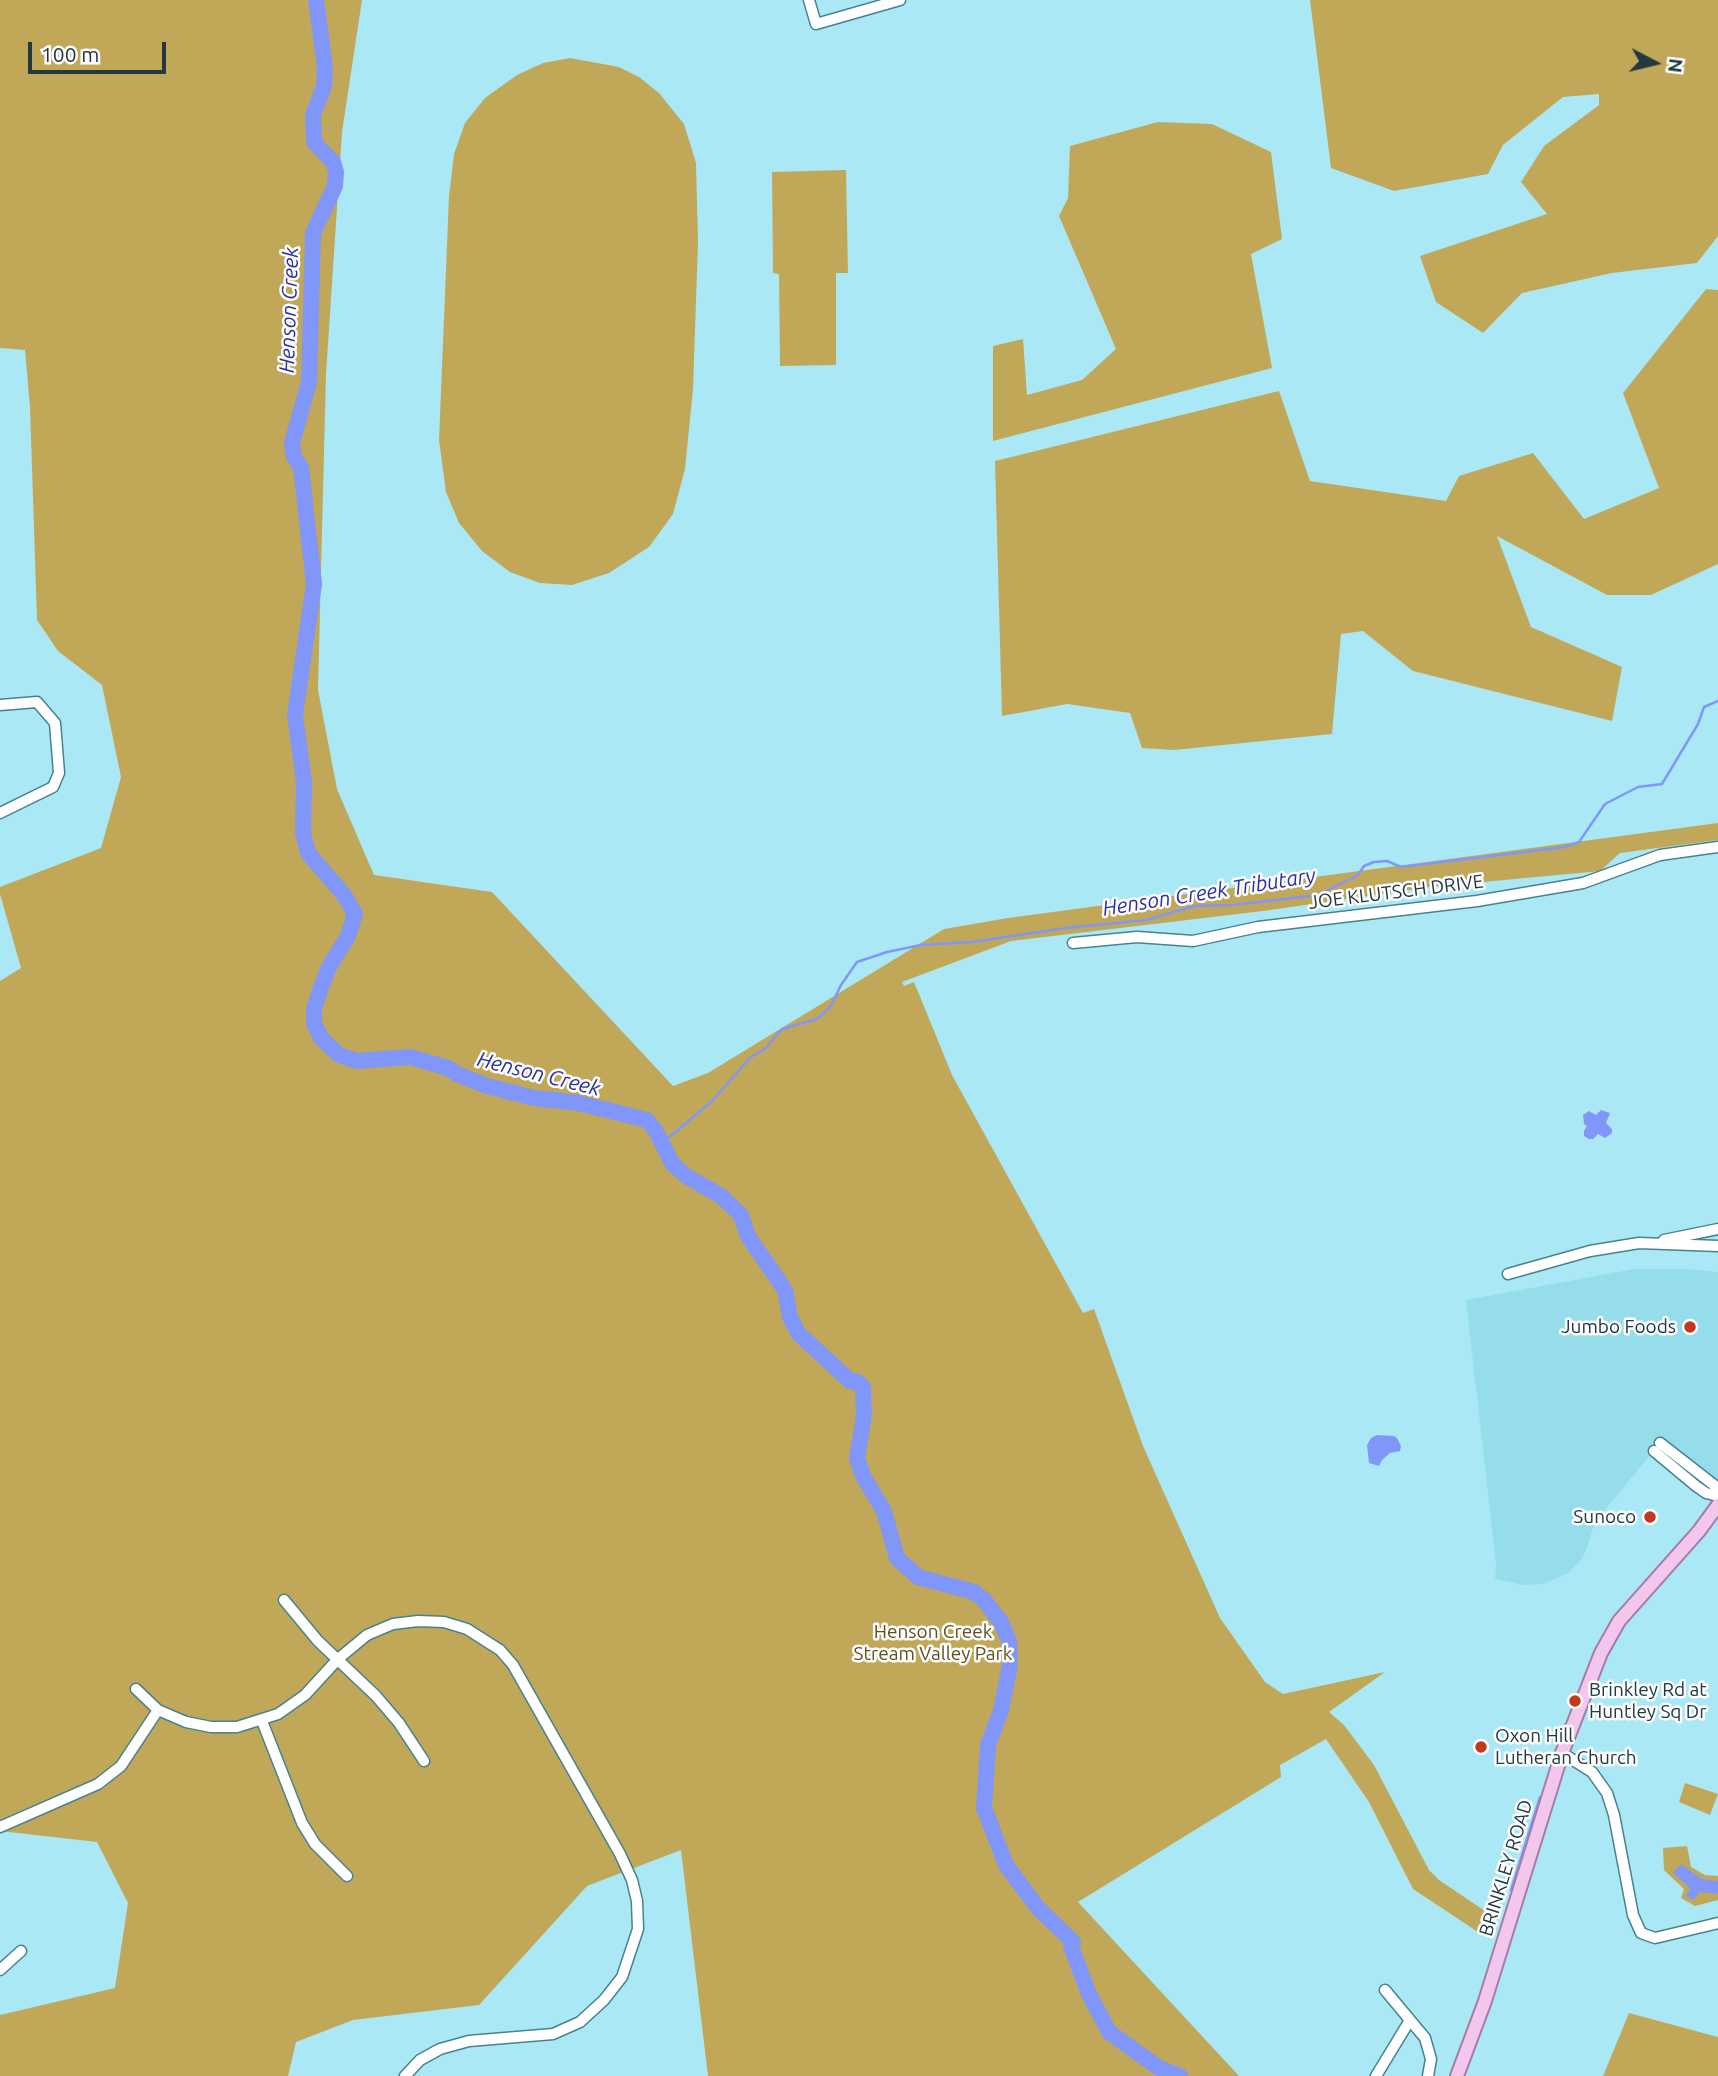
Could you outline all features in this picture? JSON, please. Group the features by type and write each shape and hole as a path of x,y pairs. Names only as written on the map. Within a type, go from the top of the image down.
{"main road":[{"name":"BRINKLEY ROAD","path":"1457,2076 1483,2008 1562,1753 1601,1653 1619,1621 1699,1531 1718,1504"}],"street":[{"path":"808,0 816,24 900,0"},
{"path":"0,705 37,702 55,723 59,773 53,787 0,813"},
{"name":"JOE KLUTSCH DRIVE","path":"1073,943 1137,937 1193,941 1258,926 1477,901 1583,883 1660,855 1718,847"},
{"path":"1508,1274 1590,1251 1718,1229"},
{"path":"1653,1242 1718,1246"},
{"path":"1718,1490 1708,1480 1657,1447 1696,1486 1706,1493 1718,1496"},
{"path":"284,1600 318,1641 399,1723 424,1761"},
{"path":"136,1689 158,1710 186,1722 211,1727 237,1727 262,1721 278,1714 305,1695 338,1659 367,1634 393,1625 418,1621 444,1622 467,1629 500,1650 513,1665 620,1854 632,1880 637,1901 638,1928 622,1977 604,2000 580,2022 554,2034 469,2041 440,2049 421,2060 405,2076"},
{"path":"0,1827 98,1784 121,1766 158,1710"},
{"path":"262,1721 302,1824 315,1844 346,1875"},
{"path":"1562,1753 1592,1772 1607,1793 1614,1815 1633,1915 1641,1933 1655,1938 1718,1923"},
{"path":"0,1970 21,1951"},
{"path":"1385,1990 1425,2038 1432,2059 1428,2076"},
{"path":"1376,2076 1410,2020"}],"shaded area":[{"path":"1634,1269 1718,1272 1718,1491 1660,1443 1595,1522 1586,1551 1568,1573 1544,1584 1524,1585 1495,1579 1496,1565 1466,1300"}],"green space":[{"name":"Henson Creek Stream Valley Park","path":"0,0 362,0 342,132 326,374 318,690 337,789 374,875 492,892 673,1086 708,1073 944,929 1008,918 1718,823 1718,840 1620,853 1600,871 1430,887 1263,911 1011,941 902,982 904,986 914,982 952,1075 1083,1313 1094,1309 1143,1446 1220,1618 1265,1682 1283,1694 1385,1672 1329,1712 1344,1725 1374,1765 1429,1870 1439,1880 1485,1911 1478,1932 1413,1889 1369,1802 1326,1739 1280,1765 1281,1777 1078,1902 1239,2076 708,2076 681,1850 587,1886 479,2005 353,2020 296,2042 288,2076 0,2076 0,2015 115,1988 128,1903 97,1842 0,1831 0,981 21,968 0,887 101,848 121,777 102,685 58,651 37,620 30,407 25,350 0,348"},
{"path":"1310,0 1718,0 1718,236 1697,263 1612,273 1522,293 1483,333 1436,302 1420,256 1547,214 1521,182 1544,146 1599,105 1599,94 1563,97 1503,145 1488,174 1394,191 1331,168"},
{"path":"570,58 619,67 639,77 659,93 684,124 696,163 698,242 693,389 685,469 673,514 649,547 609,573 572,585 540,583 510,572 482,551 459,523 446,492 439,440 449,196 454,154 465,123 485,98 517,75 543,63"},
{"path":"1158,122 1212,124 1271,152 1282,239 1251,254 1272,368 993,441 993,346 1023,339 1027,395 1082,380 1116,349 1059,216 1068,198 1070,146"},
{"path":"846,170 848,273 836,273 836,365 780,366 779,274 773,273 772,172"},
{"path":"1706,289 1718,290 1718,564 1651,595 1607,595 1497,536 1531,627 1622,667 1612,721 1413,671 1363,631 1341,634 1332,734 1174,750 1142,748 1130,713 1067,704 1002,716 995,461 1279,391 1310,481 1446,501 1459,476 1533,453 1584,519 1659,488 1623,393"},
{"path":"1685,1783 1718,1794 1710,1815 1679,1802"},
{"path":"1687,1846 1691,1867 1705,1875 1718,1876 1718,1900 1695,1906 1681,1898 1684,1889 1664,1870 1663,1848"},
{"path":"1629,2013 1718,2037 1718,2076 1603,2076"}],"water":[{"path":"1601,1110 1610,1113 1606,1123 1612,1133 1605,1138 1598,1134 1589,1139 1584,1136 1587,1126 1584,1124 1583,1115 1589,1111 1596,1115"},
{"path":"1377,1435 1394,1436 1401,1446 1400,1451 1390,1453 1379,1466 1369,1463 1367,1445 1371,1438"},
{"path":"1681,1864 1702,1879 1718,1881 1718,1894 1699,1892 1694,1900 1686,1896 1690,1888 1673,1873"}],"waterway":[{"name":"Henson Creek","path":"316,0 325,67 324,86 313,115 314,142 333,162 336,172 335,186 313,233 309,382 292,443 294,457 301,467 314,584 295,715 304,782 303,833 308,853 344,895 355,914 348,936 329,967 320,990 314,1009 314,1023 321,1038 339,1055 357,1061 410,1057 448,1068 487,1086 534,1098 578,1103 647,1120 656,1131 672,1163 686,1176 721,1196 741,1215 748,1236 785,1290 790,1317 798,1333 850,1381 858,1382 863,1387 864,1415 857,1458 863,1476 884,1511 897,1558 918,1577 974,1592 1001,1622 1009,1641 1010,1665 1001,1710 988,1745 984,1808 1006,1865 1038,1908 1073,1942 1071,1946 1088,1992 1109,2032 1159,2068 1180,2076"},
{"name":"Henson Creek Tributary","path":"661,1141 711,1102 751,1057 765,1049 782,1029 817,1019 831,1006 857,962 921,945 972,942 1146,920 1195,906 1233,905 1318,895 1358,875 1364,866 1374,862 1387,861 1401,867 1565,847 1579,842 1605,804 1638,787 1662,784 1698,724 1704,707 1718,701"},
{"path":"1511,1890 1540,1797"}],"place":[{"name":"Jumbo Foods","path":"1690,1327"},
{"name":"Sunoco","path":"1650,1517"},
{"name":"Brinkley Rd at Huntley Sq Dr","path":"1575,1701"},
{"name":"Oxon Hill Lutheran Church","path":"1481,1747"}]}
